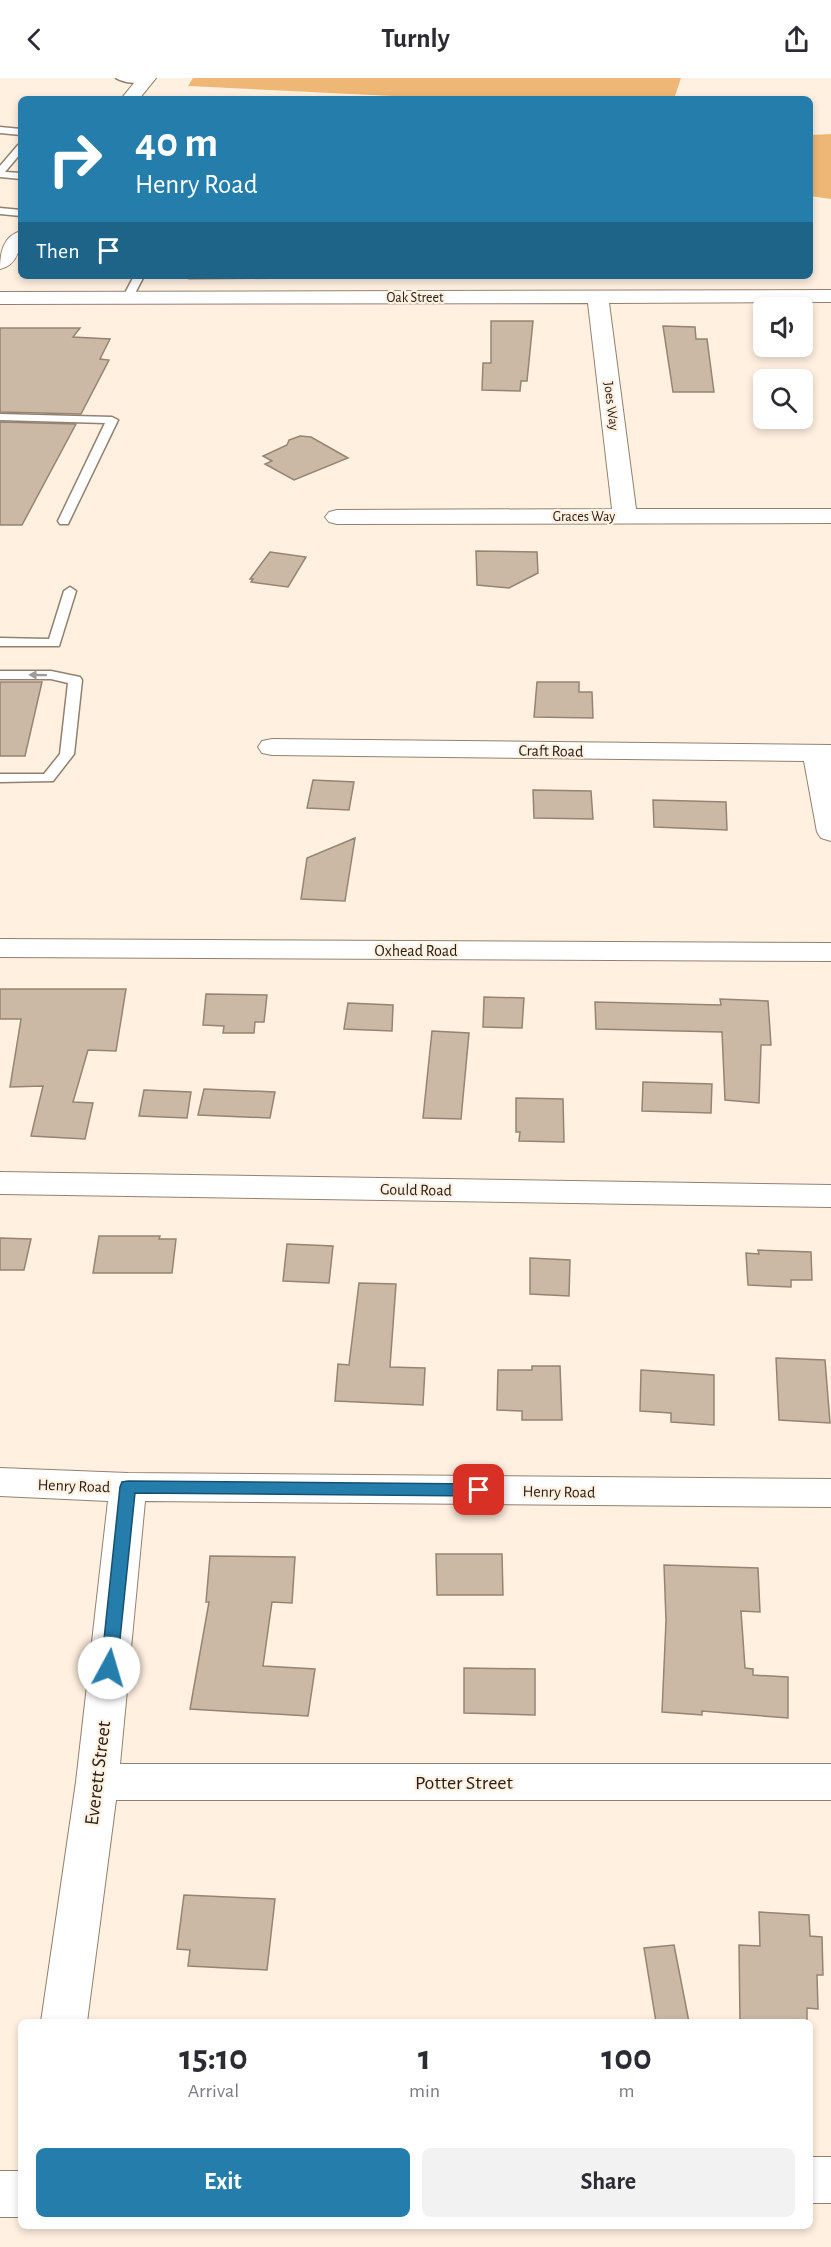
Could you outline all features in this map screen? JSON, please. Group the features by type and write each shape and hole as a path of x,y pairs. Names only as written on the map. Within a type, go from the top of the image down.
{"street":[{"path":"132,96 146,79"},
{"path":"2,257 18,240"},
{"name":"Oak Street","path":"0,298 831,296"},
{"name":"Joes Way","path":"598,297 625,516"},
{"name":"Graces Way","path":"337,517 831,516"},
{"name":"Craft Road","path":"272,747 824,753"},
{"path":"824,753 831,832"},
{"name":"Oxhead Road","path":"0,948 831,952"},
{"name":"Gould Road","path":"0,1183 831,1196"},
{"name":"Henry Road","path":"0,1482 128,1487 831,1493"},
{"name":"Everett Street","path":"64,2019 97,1782 128,1487"},
{"name":"Potter Street","path":"97,1782 831,1782"},
{"path":"813,2180 831,2180"},
{"path":"0,2194 18,2194"}],"lane":[{"path":"120,78 146,79"},
{"path":"0,130 18,132"},
{"path":"0,173 18,151"},
{"path":"0,173 18,176"},
{"path":"0,211 18,213"},
{"path":"128,297 137,279"},
{"path":"0,417 112,420 64,521"},
{"path":"0,642 54,643 70,591"},
{"path":"0,675 51,675 75,680 67,754 48,778 0,778"}],"shaded area":[{"path":"193,78 681,78 675,96 393,96 188,86"},
{"path":"831,134 831,199 813,196 813,135"},
{"path":"189,279 266,279 188,280"}],"building":[{"path":"491,321 533,321 527,381 521,381 520,391 482,390 483,363 491,363"},
{"path":"663,326 695,327 696,339 707,339 714,392 673,392"},
{"path":"0,328 80,328 73,337 110,339 100,359 109,360 81,414 0,412"},
{"path":"0,422 76,424 22,525 0,525"},
{"path":"300,436 311,437 348,458 294,480 265,464 272,461 263,456"},
{"path":"476,551 537,552 538,573 509,588 477,585"},
{"path":"270,552 306,557 288,587 251,582 253,579 250,579"},
{"path":"0,682 42,682 25,756 0,756"},
{"path":"537,682 579,682 579,692 592,692 593,718 534,717"},
{"path":"313,780 354,782 349,810 307,808"},
{"path":"533,790 591,791 593,819 534,818"},
{"path":"653,800 726,802 727,830 654,827"},
{"path":"355,838 345,901 301,899 307,858"},
{"path":"0,989 126,989 116,1051 88,1050 73,1102 93,1103 85,1139 31,1136 43,1086 10,1087 21,1019 0,1019"},
{"path":"206,994 267,995 264,1022 255,1022 254,1033 223,1033 224,1026 203,1025"},
{"path":"484,997 524,998 522,1028 483,1027"},
{"path":"720,999 768,1001 771,1045 761,1045 759,1103 725,1100 722,1032 596,1029 595,1002 721,1005"},
{"path":"348,1003 393,1005 392,1031 344,1029"},
{"path":"432,1031 469,1033 461,1119 423,1118"},
{"path":"643,1082 712,1084 711,1113 642,1111"},
{"path":"204,1089 275,1092 270,1118 198,1115"},
{"path":"144,1090 191,1092 187,1118 139,1116"},
{"path":"516,1098 563,1099 564,1142 519,1141 520,1132 516,1132"},
{"path":"99,1236 160,1236 159,1239 176,1239 172,1273 93,1273"},
{"path":"0,1238 31,1239 24,1270 0,1270"},
{"path":"287,1244 333,1246 329,1283 283,1281"},
{"path":"758,1250 811,1252 812,1280 791,1280 791,1287 748,1285 746,1253 759,1254"},
{"path":"530,1258 570,1260 569,1296 530,1294"},
{"path":"359,1283 396,1284 390,1367 425,1368 423,1405 335,1401 338,1364 349,1365"},
{"path":"776,1358 825,1360 830,1423 779,1420"},
{"path":"532,1366 560,1366 562,1420 522,1420 522,1411 497,1410 498,1370 532,1370"},
{"path":"641,1370 714,1375 714,1425 671,1422 671,1413 640,1411"},
{"path":"436,1554 502,1554 503,1595 437,1595"},
{"path":"210,1556 295,1557 292,1603 272,1602 263,1666 315,1669 308,1716 190,1709 209,1602 206,1602"},
{"path":"664,1565 758,1568 760,1612 741,1611 745,1668 753,1669 753,1675 788,1677 788,1718 702,1711 702,1715 662,1712 666,1621"},
{"path":"464,1668 535,1669 535,1715 464,1713"},
{"path":"184,1895 275,1899 267,1970 188,1966 190,1950 177,1949"},
{"path":"759,1912 809,1915 810,1936 822,1937 823,1975 817,1975 818,2009 807,2008 807,2019 740,2019 739,1945 760,1946"},
{"path":"674,1945 688,2019 656,2019 644,1948"}],"route":[{"path":"109,1668 128,1487 479,1490"}]}
